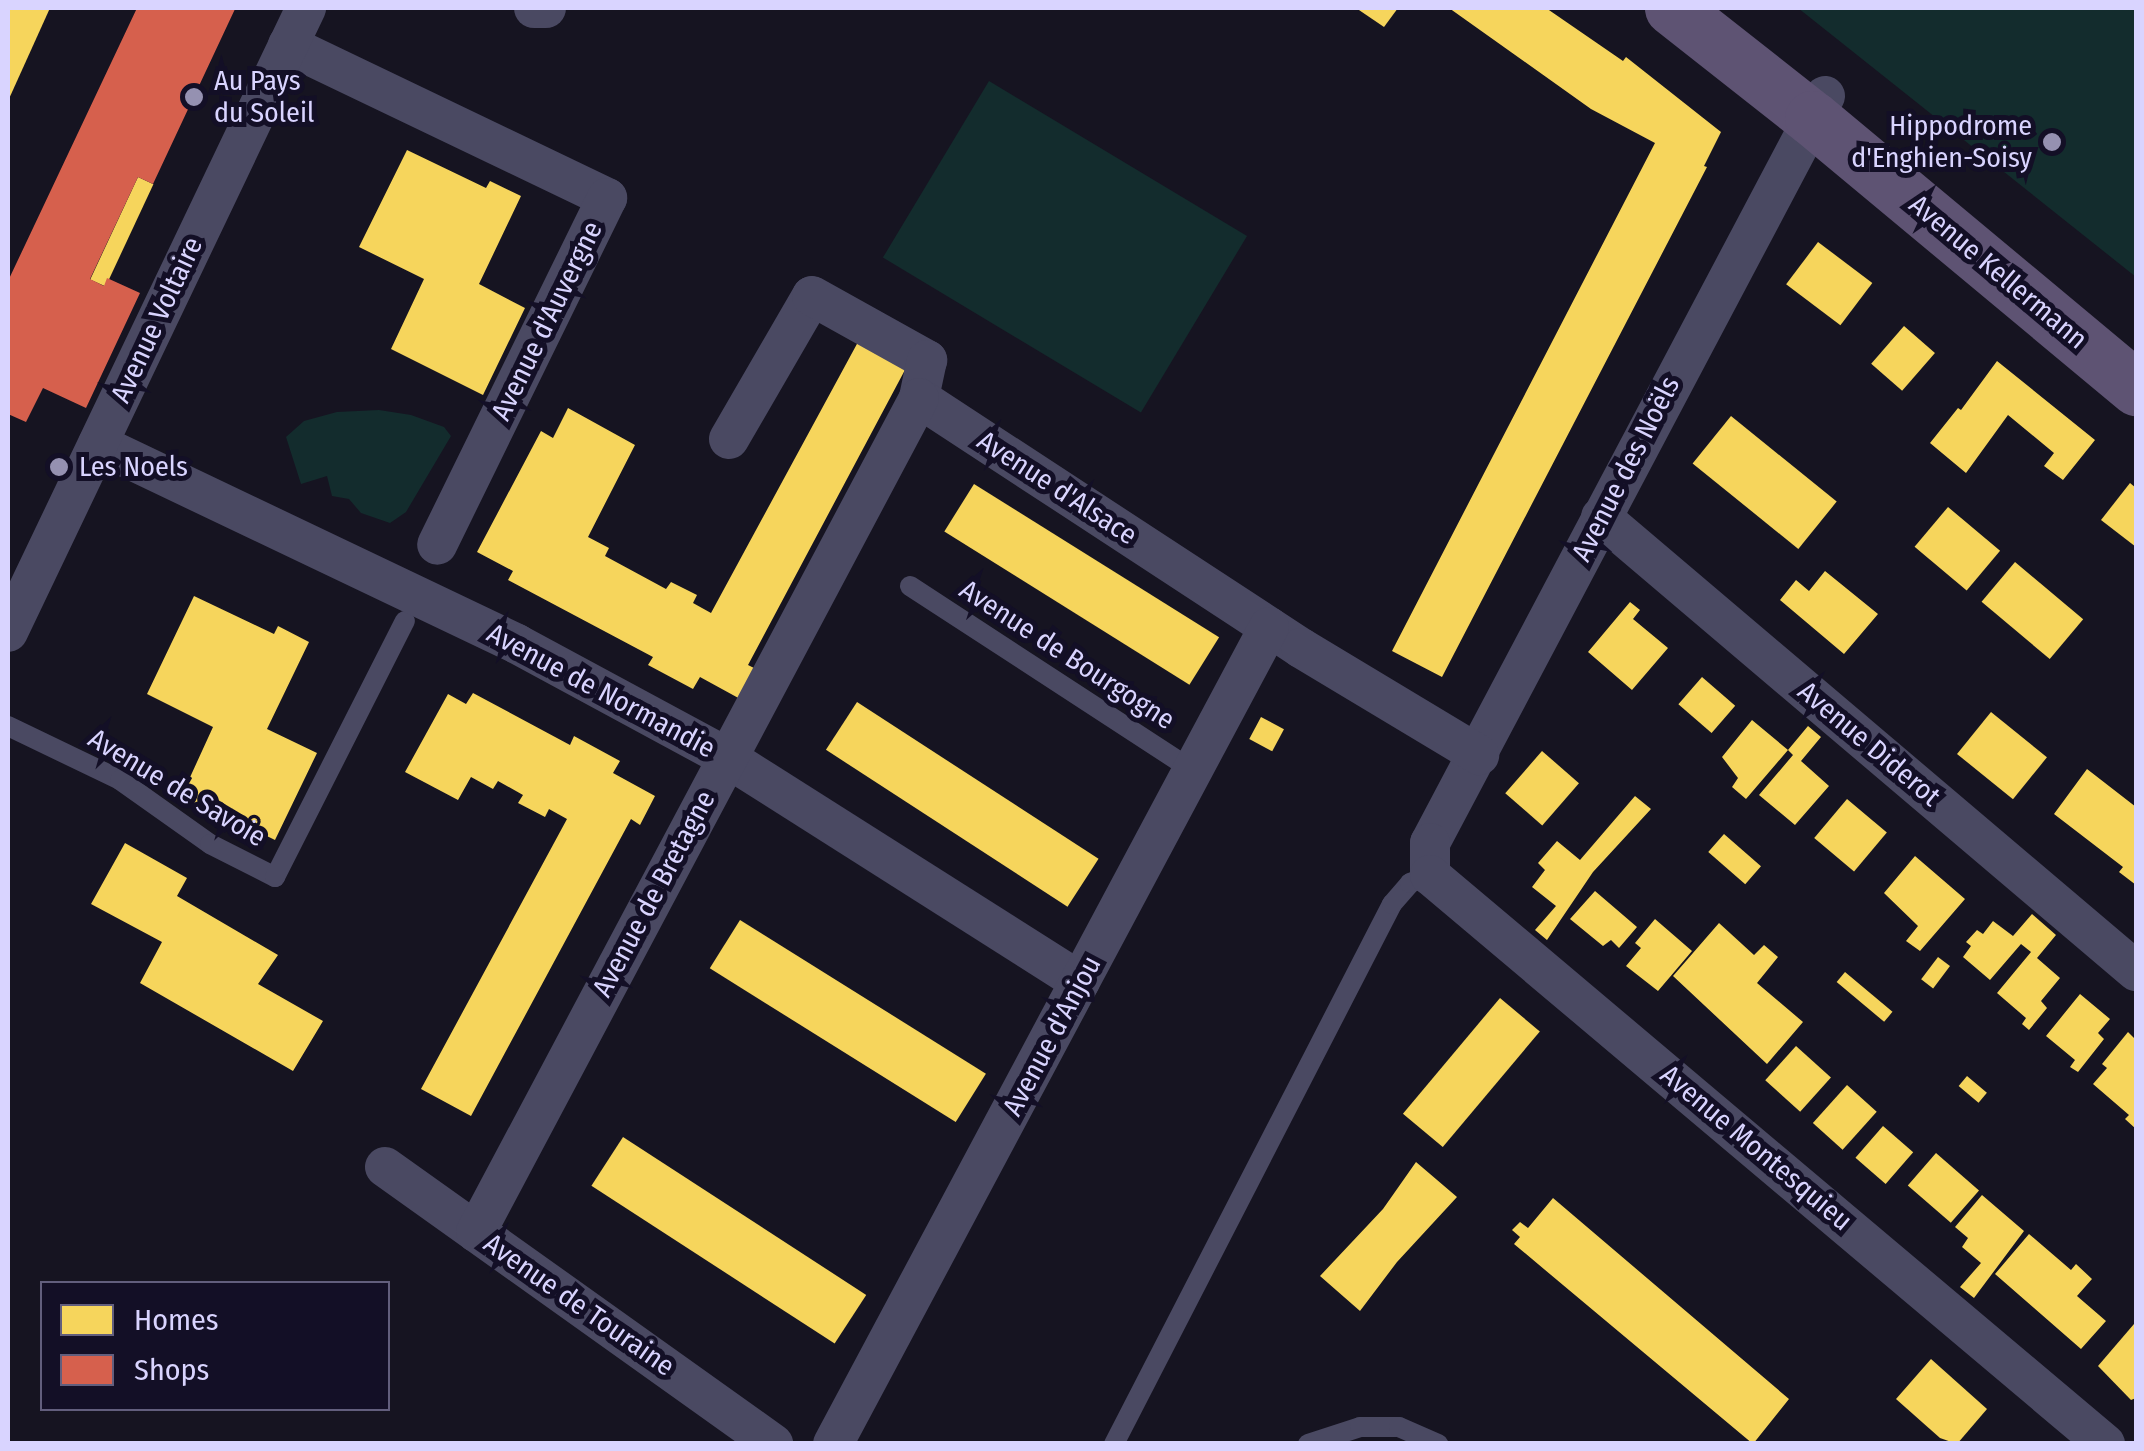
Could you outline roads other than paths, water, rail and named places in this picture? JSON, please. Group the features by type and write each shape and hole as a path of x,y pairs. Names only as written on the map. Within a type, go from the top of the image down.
{"main road":[{"name":"Avenue Kellermann","path":"1672,8 1819,107 2136,356"},
{"name":"Avenue Kellermann","path":"1714,8 1819,107 2136,388"}],"street":[{"name":"Avenue Voltaire","path":"8,632 306,8"},
{"path":"534,8 546,8"},
{"name":"Avenue d'Auvergne","path":"288,45 607,198 437,545"},
{"name":"Avenue des Noëls","path":"1430,859 1600,517 1819,107"},
{"path":"729,439 812,296 927,360 919,398"},
{"name":"Avenue d'Alsace","path":"919,398 1269,627 1479,756"},
{"name":"Avenue de Bretagne","path":"476,1232 919,398"},
{"name":"Avenue de Normandie","path":"98,444 517,644 726,757 1080,982"},
{"name":"Avenue Diderot","path":"1600,517 2136,972"},
{"name":"Avenue d'Anjou","path":"833,1444 1269,627"},
{"name":"Avenue Montesquieu","path":"1430,859 2104,1444"},
{"name":"Avenue de Touraine","path":"385,1167 773,1444"}],"lane":[{"name":"Avenue de Bourgogne","path":"910,586 1194,771"},
{"name":"Avenue de Savoie","path":"8,726 120,780 210,844 275,877 405,621"},
{"path":"1114,1444 1392,904 1430,859"},
{"path":"1308,1444 1360,1427 1399,1427 1438,1444"}],"place":[{"name":"Au Pays du Soleil","path":"194,97"},
{"name":"Hippodrome d'Enghien-Soisy","path":"2052,142"},
{"name":"Les Noels","path":"59,467"}]}
